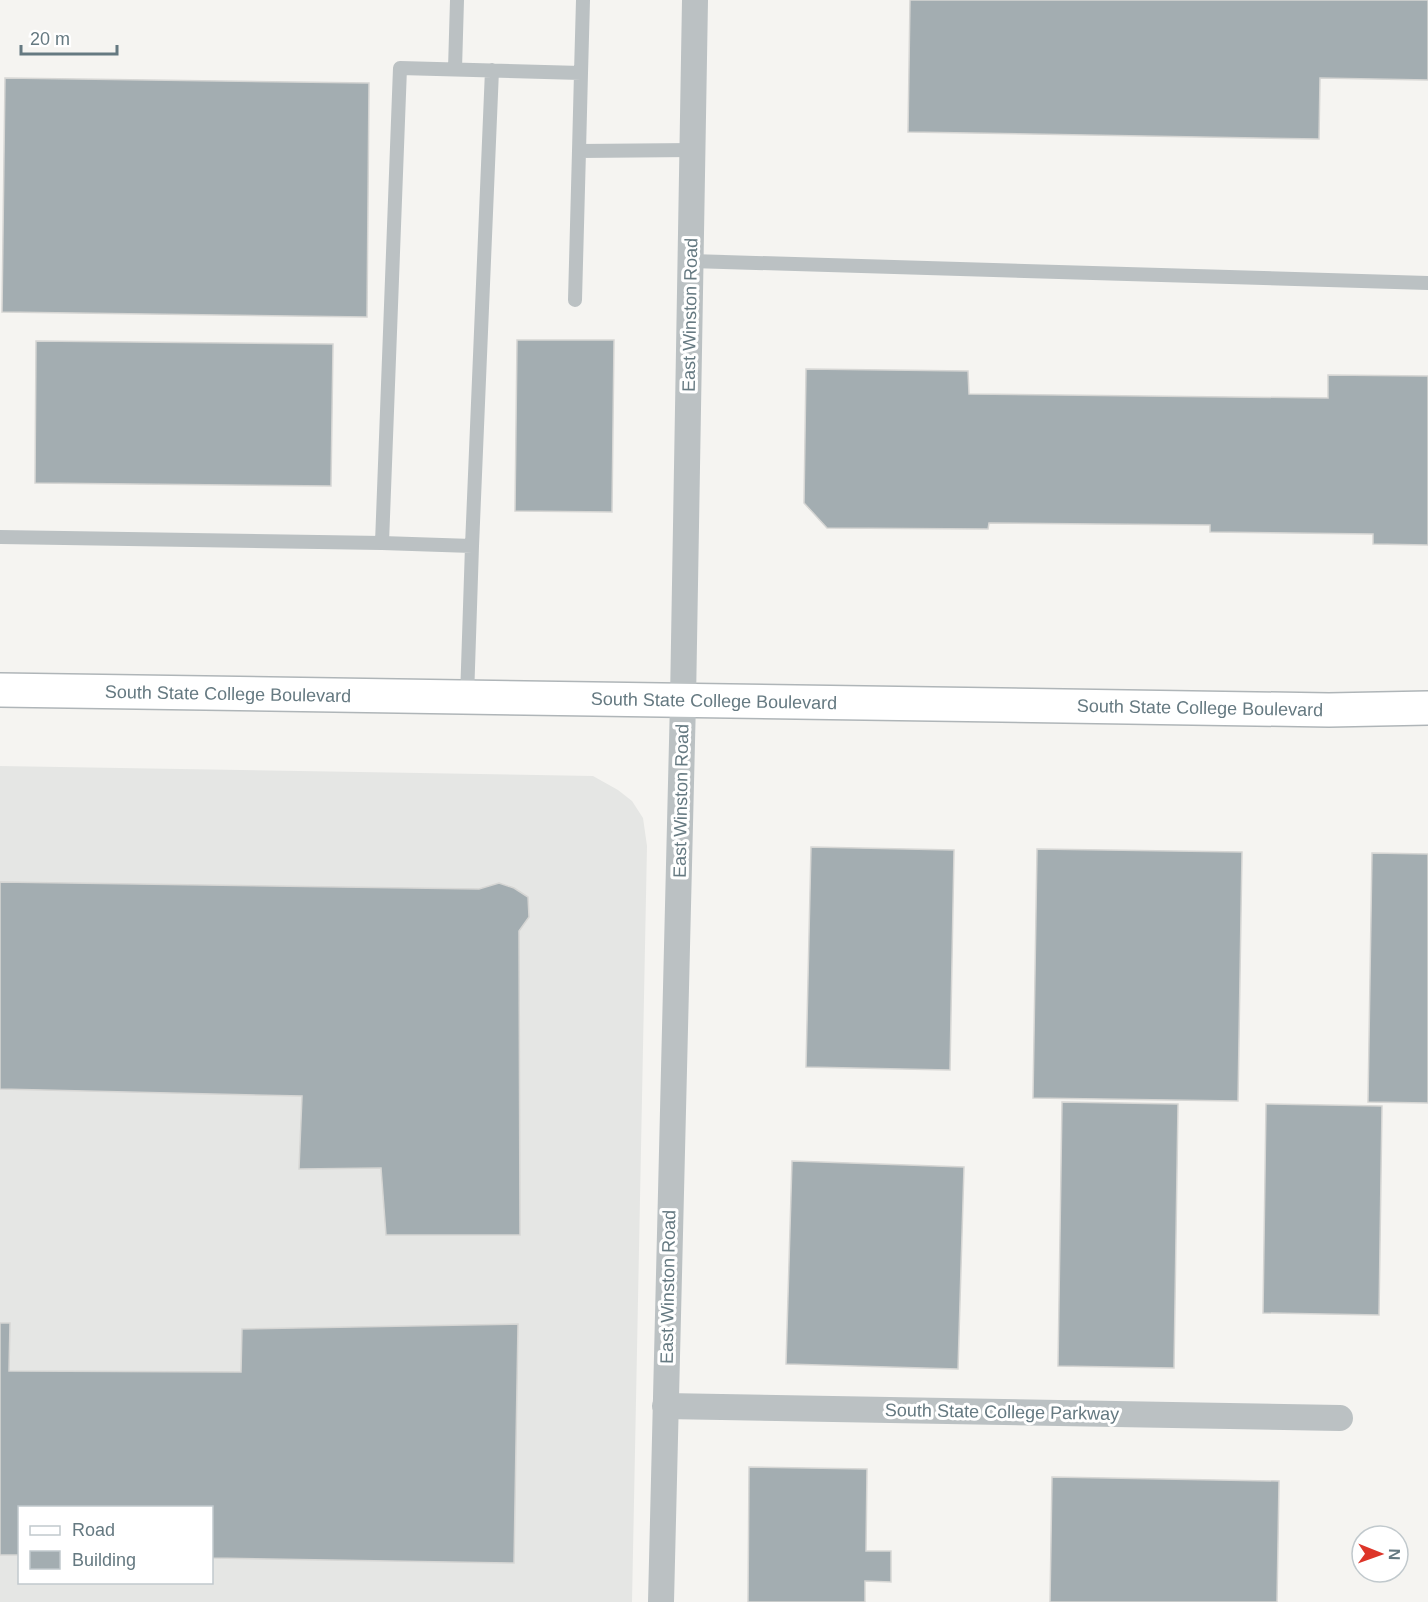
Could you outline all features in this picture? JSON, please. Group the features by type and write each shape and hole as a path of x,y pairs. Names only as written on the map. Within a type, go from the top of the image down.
{"main road":[{"name":"South State College Boulevard","path":"0,690 1329,710 1428,708"}],"street":[{"name":"East Winston Road","path":"661,1602 683,701 696,0"},
{"name":"South State College Parkway","path":"665,1406 1340,1418"}],"lane":[{"path":"455,69 457,0"},
{"path":"575,300 583,0"},
{"path":"382,543 400,68 581,73"},
{"path":"467,698 492,70"},
{"path":"579,150 693,150"},
{"path":"691,261 1428,284"},
{"path":"0,537 472,546"}],"shaded area":[{"path":"0,766 593,776 632,801 643,818 647,846 632,1602 0,1602"}],"building":[{"path":"910,0 1428,0 1428,80 1320,78 1319,139 908,132"},
{"path":"5,78 369,83 367,317 2,312"},
{"path":"517,340 614,340 612,512 515,511"},
{"path":"36,341 333,344 331,486 35,483"},
{"path":"806,369 968,371 969,394 1328,398 1328,375 1428,376 1428,545 1373,544 1373,534 1210,532 1210,525 989,523 988,529 827,528 804,503"},
{"path":"811,847 954,850 950,1070 806,1067"},
{"path":"1037,849 1242,852 1238,1101 1033,1098"},
{"path":"1372,853 1428,854 1428,1103 1368,1102"},
{"path":"0,882 479,889 499,883 514,888 528,897 529,917 519,931 520,1235 386,1235 381,1168 299,1169 302,1096 0,1089"},
{"path":"1062,1102 1178,1104 1174,1368 1058,1366"},
{"path":"1266,1104 1382,1106 1379,1315 1263,1313"},
{"path":"792,1161 964,1167 958,1369 786,1364"},
{"path":"0,1323 10,1323 9,1371 241,1372 242,1329 518,1324 514,1563 213,1558 213,1506 18,1506 18,1555 0,1555"},
{"path":"749,1467 867,1469 866,1551 891,1551 891,1582 865,1581 865,1602 748,1602"},
{"path":"1052,1477 1279,1481 1277,1602 1050,1602"}]}
